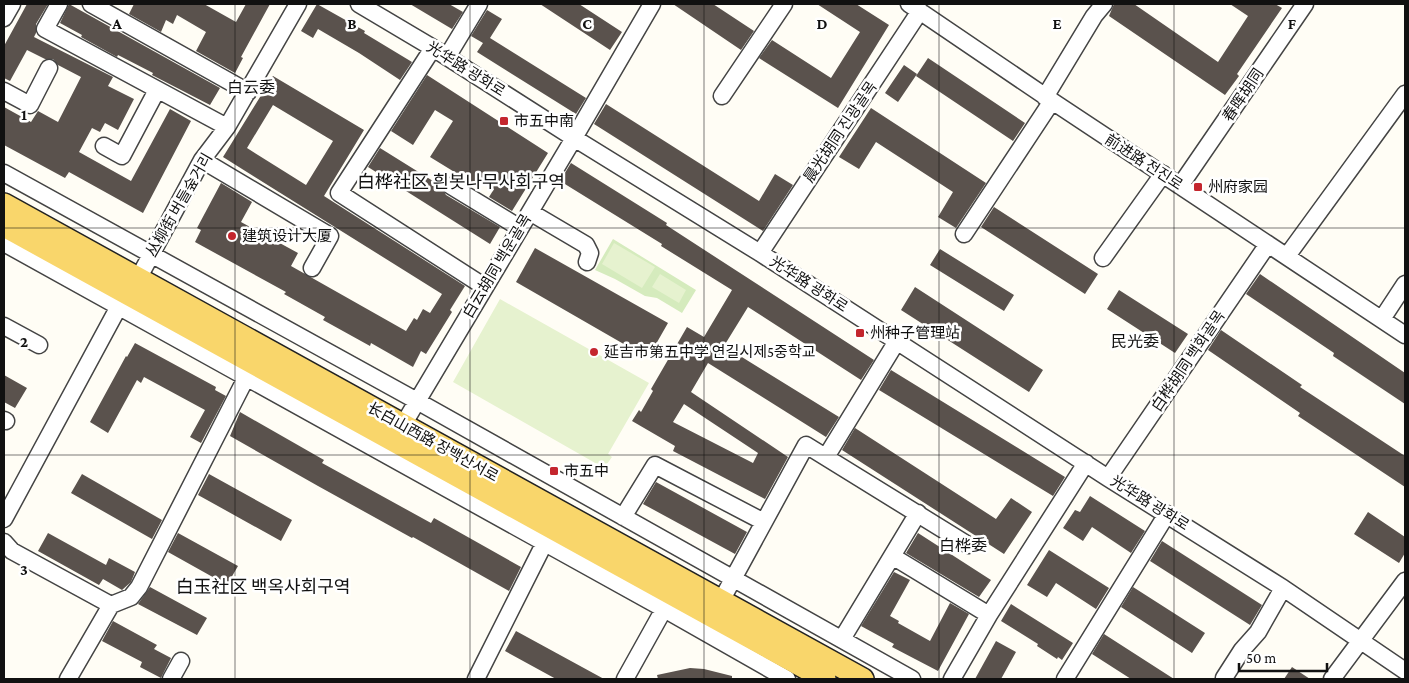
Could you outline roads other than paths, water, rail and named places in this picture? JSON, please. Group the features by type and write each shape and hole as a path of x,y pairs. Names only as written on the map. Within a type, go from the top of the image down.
{"main road":[{"name":"长白山西路 장백산서로","path":"4,204 128,293 403,425 863,679"},
{"name":"长白山西路 장백산서로","path":"4,226 128,293 668,602 825,679"}],"street":[{"path":"4,18 12,4"},
{"path":"59,4 45,29 228,127"},
{"path":"91,4 113,9 248,92"},
{"name":"丛柳街 버들숲거리","path":"4,519 128,293 152,254 202,160 228,127 298,4"},
{"name":"光华路 광화로","path":"359,4 440,52 574,138 760,253 1108,478 1283,588 1405,671"},
{"path":"479,4 440,52 339,193 485,287"},
{"name":"白云胡同 백운골목","path":"403,425 652,4"},
{"path":"722,96 784,4"},
{"path":"964,234 1049,99 1094,16 1104,4"},
{"name":"春晖胡同","path":"1180,186 1305,4"},
{"name":"前进路 전진로","path":"915,8 1405,335"},
{"name":"晨光胡同 진광골목","path":"760,253 915,8"},
{"path":"4,90 30,105 49,68"},
{"path":"104,146 122,156 157,90"},
{"path":"1287,256 1405,94"},
{"path":"202,160 330,236 312,268"},
{"path":"4,173 417,401 912,679"},
{"path":"1103,258 1163,174"},
{"path":"451,186 520,228"},
{"path":"530,212 586,245 590,253 587,262"},
{"path":"4,243 128,293 246,378 544,544 668,602 787,679"},
{"name":"白桦胡同 백화골목","path":"1108,478 1268,244"},
{"path":"1382,319 1405,284"},
{"path":"4,326 40,346"},
{"path":"826,457 898,341"},
{"path":"68,679 111,605 131,596 139,587 246,378"},
{"path":"721,601 806,445 968,545"},
{"path":"952,679 989,615 1086,463"},
{"path":"623,517 654,465 764,522"},
{"path":"842,639 918,513"},
{"path":"1065,679 1167,514"},
{"path":"4,542 12,551 111,605"},
{"path":"476,679 544,544"},
{"path":"892,556 989,615"},
{"path":"1332,679 1405,581"},
{"path":"1224,678 1242,650 1258,632 1283,588"},
{"path":"625,679 668,602"},
{"path":"171,679 181,661"}],"place":[{"name":"市五中南","path":"504,121"},
{"name":"州府家园","path":"1198,187"},
{"name":"建筑设计大厦","path":"232,236"},
{"name":"州种子管理站","path":"860,333"},
{"name":"延吉市第五中学 연길시제5중학교","path":"594,352"},
{"name":"市五中","path":"554,471"}],"district":[{"name":"白云委","path":"251,87"},
{"name":"白桦社区 흰봇나무사회구역","path":"461,182"},
{"name":"民光委","path":"1135,341"},
{"name":"白桦委","path":"963,545"},
{"name":"白玉社区 백옥사회구역","path":"263,587"}]}
